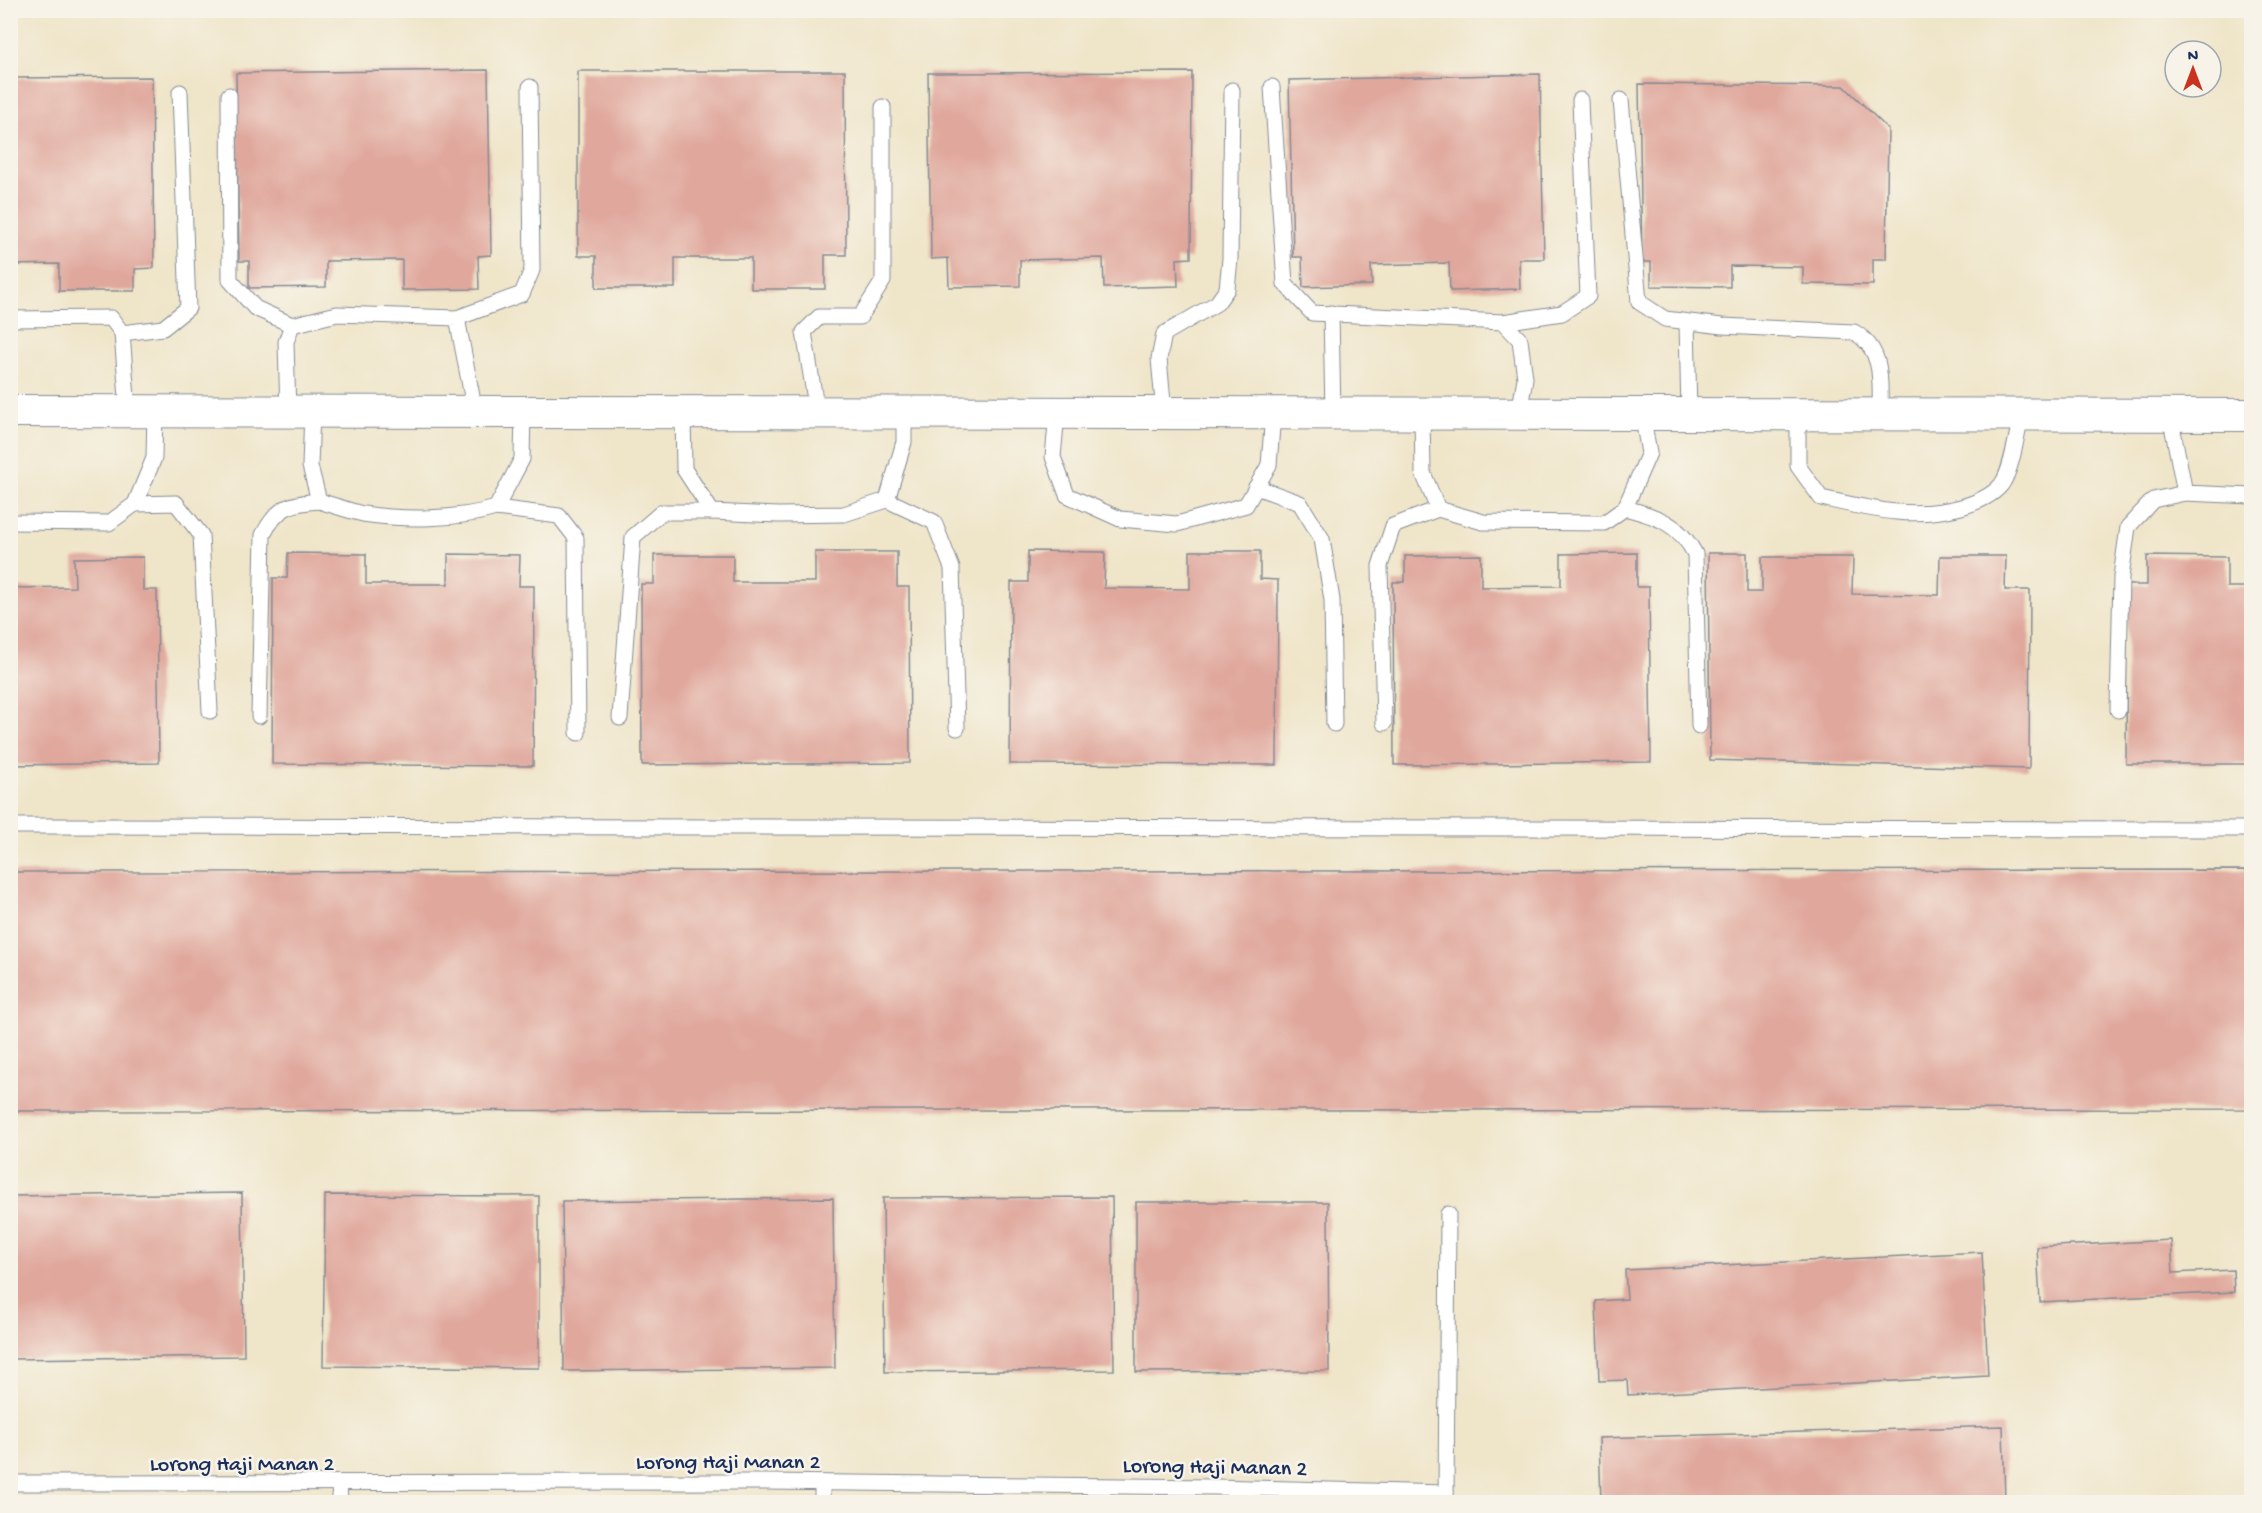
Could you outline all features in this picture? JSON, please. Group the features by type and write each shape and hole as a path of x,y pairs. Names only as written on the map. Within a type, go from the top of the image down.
{"street":[{"path":"10,411 2252,415"}],"lane":[{"path":"229,95 230,280 255,308 292,325 337,314 457,318 522,294 532,270 530,87"},
{"path":"1272,87 1285,284 1312,313 1503,322 1562,313 1588,296 1580,100"},
{"path":"1164,413 1159,359 1164,334 1217,303 1227,290 1230,259 1232,90"},
{"path":"122,333 164,328 188,308 180,92"},
{"path":"1621,100 1639,302 1665,319 1854,333 1866,339 1879,360 1880,415"},
{"path":"817,412 804,332 819,316 860,316 883,281 883,107"},
{"path":"1331,313 1333,414"},
{"path":"10,319 111,318 122,333 154,458 135,504 109,524 10,522"},
{"path":"457,318 475,412"},
{"path":"1503,322 1520,340 1525,378 1518,414"},
{"path":"1687,322 1689,414"},
{"path":"292,325 286,342 319,501"},
{"path":"496,507 522,459 523,412"},
{"path":"683,412 684,469 712,512"},
{"path":"887,500 904,442 904,413"},
{"path":"1057,413 1053,457 1067,495 1120,519 1176,524 1246,505 1269,465 1273,414"},
{"path":"1422,414 1423,473 1438,509"},
{"path":"1384,723 1380,566 1393,526 1438,509 1483,522 1604,524 1625,507 1649,453 1642,414"},
{"path":"1798,414 1798,466 1821,498 1885,512 1933,514 1979,502 2001,485 2014,450 2021,415"},
{"path":"2170,415 2185,493"},
{"path":"1256,487 1300,503 1322,539 1332,600 1334,724"},
{"path":"2118,710 2121,577 2128,526 2152,500 2185,493 2252,496"},
{"path":"620,718 633,537 662,512 844,514 887,500 934,522 952,568 957,728"},
{"path":"259,716 263,535 271,519 292,503 319,501 363,514 422,517 480,512 496,507 559,516 576,538 578,733"},
{"path":"135,504 176,503 201,535 210,711"},
{"path":"1625,507 1661,517 1689,542 1695,554 1699,726"},
{"path":"10,826 2252,829"},
{"path":"1446,1498 1448,1214"},
{"path":"822,1483 822,1503"},
{"name":"Lorong Haji Manan 2","path":"10,1484 822,1483 1214,1487 1446,1498"},
{"path":"339,1485 340,1503"}],"building":[{"path":"488,70 491,255 478,256 479,289 402,290 402,260 326,261 326,287 249,288 249,261 239,261 236,73"},
{"path":"578,71 845,71 846,255 825,255 825,289 751,289 751,258 675,258 675,288 596,288 596,256 578,256"},
{"path":"1192,72 1191,258 1177,259 1178,286 1104,288 1103,258 1020,260 1020,286 949,287 948,258 931,259 928,73"},
{"path":"1540,74 1544,259 1519,259 1520,289 1450,291 1449,263 1371,265 1372,285 1303,287 1302,257 1293,257 1289,80"},
{"path":"152,77 154,268 135,269 135,291 59,291 59,264 10,265 10,78"},
{"path":"1639,84 1844,86 1888,129 1886,259 1873,259 1873,285 1803,284 1803,267 1730,266 1730,287 1651,286 1651,262 1642,262"},
{"path":"1028,551 1105,552 1104,588 1190,589 1190,551 1260,551 1260,579 1278,580 1277,765 1010,764 1011,582 1028,582"},
{"path":"815,552 897,552 897,587 909,587 910,763 642,765 641,584 654,584 654,555 733,555 733,582 815,582"},
{"path":"288,553 366,554 366,584 448,584 448,554 520,555 519,586 534,586 533,766 272,764 273,578 287,578"},
{"path":"1637,553 1637,587 1649,587 1651,762 1394,765 1393,582 1405,582 1405,556 1481,555 1481,587 1561,586 1561,554"},
{"path":"1708,553 1747,553 1747,592 1762,592 1762,557 1853,557 1852,594 1939,595 1940,556 2006,556 2005,590 2030,590 2029,769 1710,760"},
{"path":"2147,556 2227,557 2227,587 2252,587 2252,764 2126,764 2127,585 2147,585"},
{"path":"143,557 143,590 157,590 159,763 10,765 10,588 75,587 74,558"},
{"path":"2252,870 2252,1109 10,1111 10,872"},
{"path":"242,1193 244,1356 10,1359 10,1196"},
{"path":"325,1195 539,1196 539,1368 323,1366"},
{"path":"1112,1197 1114,1370 885,1372 883,1198"},
{"path":"833,1198 835,1368 564,1371 562,1201"},
{"path":"1136,1202 1328,1202 1329,1371 1136,1372"},
{"path":"2171,1240 2173,1273 2233,1270 2234,1292 2040,1302 2037,1247"},
{"path":"1982,1252 1988,1376 1628,1395 1627,1380 1599,1381 1596,1301 1627,1299 1625,1270"},
{"path":"2003,1426 2005,1502 1601,1502 1599,1438"}]}
